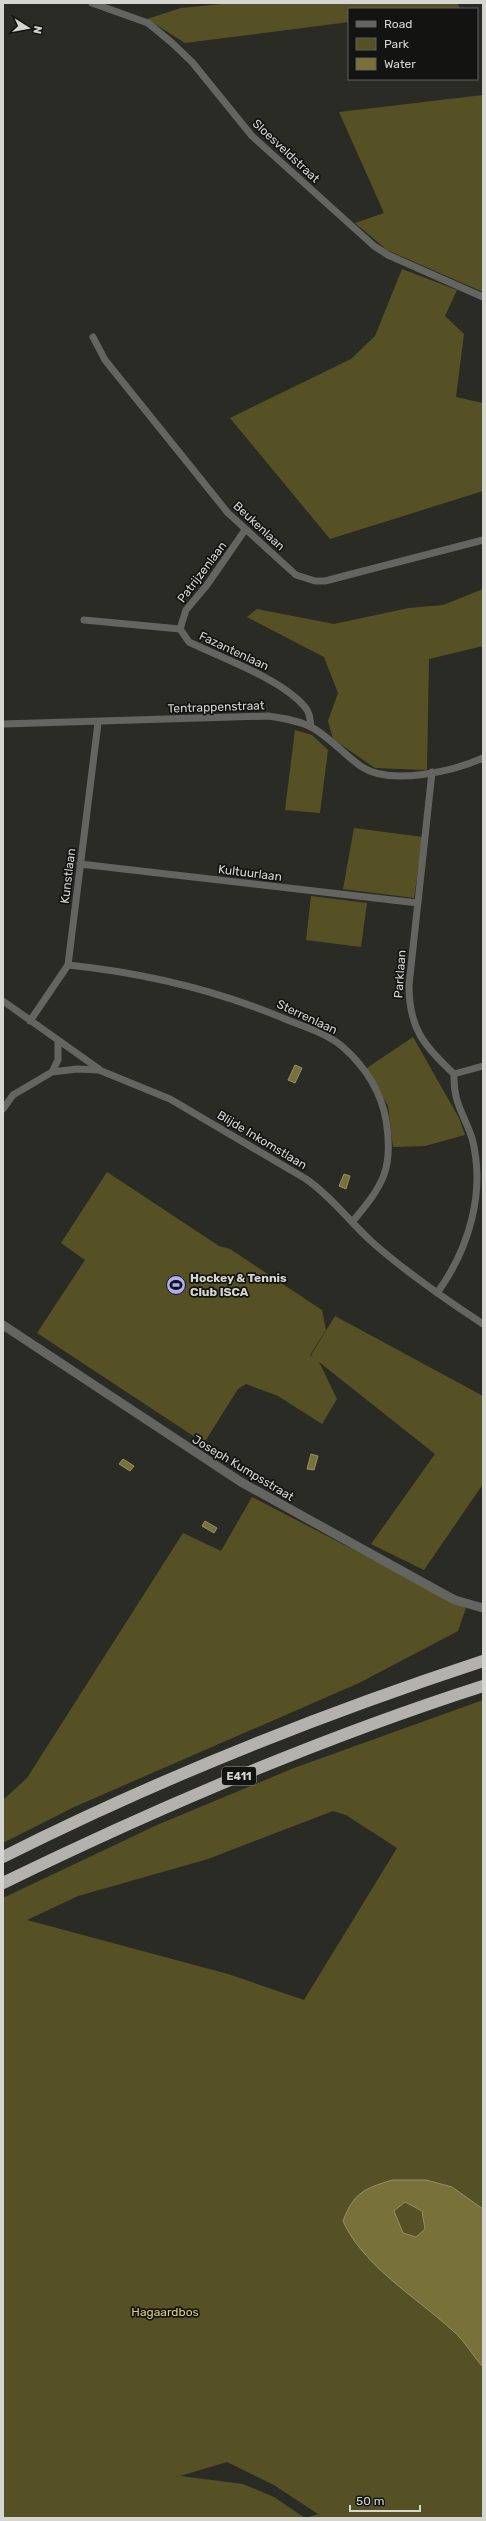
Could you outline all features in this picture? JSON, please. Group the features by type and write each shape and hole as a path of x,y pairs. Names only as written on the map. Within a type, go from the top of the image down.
{"highway":[{"name":"E411","path":"3,1857 170,1779 298,1726 483,1661"},
{"name":"E411","path":"3,1884 181,1800 304,1749 483,1686"}],"street":[{"name":"Sloesveldstraat","path":"92,3 148,23 171,42 192,62 252,136 374,246 393,258 483,297"},
{"name":"Beukenlaan","path":"93,337 105,360 228,513 296,575 314,581 332,579 483,540"},
{"name":"Patrijzenlaan","path":"180,629 186,610 207,585 245,530"},
{"path":"84,620 180,629"},
{"name":"Fazantenlaan","path":"180,629 189,642 289,692 305,707 310,716 311,726"},
{"name":"Tentrappenstraat","path":"3,724 98,723 247,716 289,719 311,726 363,767 377,774 411,775 432,772 483,758"},
{"name":"Kunstlaan","path":"30,1021 68,965 98,723"},
{"name":"Parklaan","path":"432,772 409,985 409,1007 421,1038 434,1056 454,1074"},
{"name":"Kultuurlaan","path":"80,864 418,903"},
{"name":"Sterrenlaan","path":"68,965 155,977 201,988 250,1004 323,1034 343,1047 361,1067 378,1092 389,1139 388,1162 384,1179 376,1194 353,1221"},
{"path":"3,1001 99,1070"},
{"path":"52,1072 58,1060 58,1040"},
{"path":"437,1293 462,1254 476,1210 478,1185 473,1139 454,1093 454,1074 483,1066"},
{"name":"Blijde Inkomstlaan","path":"4,1104 13,1095 52,1072 77,1069 99,1070 170,1099 300,1175 326,1193 371,1241 437,1293 483,1324"},
{"name":"Joseph Kumpsstraat","path":"3,1325 241,1482 455,1600 483,1608"}],"green space":[{"path":"232,3 457,3 460,8 348,8 348,22 185,43 147,19 181,8"},
{"path":"483,95 483,292 387,250 355,223 384,213 339,112"},
{"path":"402,269 457,290 445,316 464,334 456,397 483,403 483,491 330,539 230,418 351,359 375,336"},
{"path":"483,589 483,646 429,659 427,770 375,768 333,739 328,721 338,693 324,657 247,617 257,609 334,624 409,608 443,605"},
{"path":"295,730 312,735 328,750 320,813 285,810"},
{"path":"354,828 423,837 414,898 343,889"},
{"path":"311,896 367,903 361,947 306,940"},
{"path":"413,1037 459,1118 465,1135 425,1146 393,1147 388,1106 367,1068"},
{"name":"Hockey & Tennis Club ISCA","path":"107,1172 219,1246 230,1249 322,1310 326,1330 310,1355 314,1358 311,1355 335,1316 483,1396 483,1484 424,1570 371,1544 435,1454 319,1362 337,1399 322,1424 278,1396 246,1384 238,1389 204,1443 37,1333 85,1260 61,1243"},
{"path":"252,1497 466,1608 458,1631 359,1683 74,1807 3,1843 3,1800 27,1778 183,1533 221,1551"},
{"name":"Hagaardbos","path":"483,1700 483,2209 452,2187 392,2180 366,2256 454,2331 471,2349 483,2367 483,2518 306,2518 318,2514 274,2485 227,2462 180,2476 243,2484 274,2497 305,2518 3,2518 3,1898 157,1825 294,1768","holes":["333,1811 346,1815 397,1848 304,2000 228,1974 27,1920 78,1896 208,1859"]},
{"path":"405,2202 422,2211 425,2229 416,2237 402,2233 394,2211"}],"water":[{"path":"295,1065 302,1068 295,1083 288,1080"},
{"path":"344,1174 350,1176 346,1189 339,1186"},
{"path":"311,1454 318,1456 314,1470 307,1469"},
{"path":"123,1459 134,1466 130,1471 119,1464"},
{"path":"205,1521 217,1528 214,1533 202,1526"},
{"path":"392,2180 426,2180 452,2187 483,2209 483,2367 457,2335 377,2267 363,2252 343,2221 351,2204 361,2193 374,2186","holes":["405,2202 422,2211 425,2229 416,2237 403,2233 394,2211"]}],"place":[{"name":"Hockey & Tennis Club ISCA","path":"176,1285"}]}
